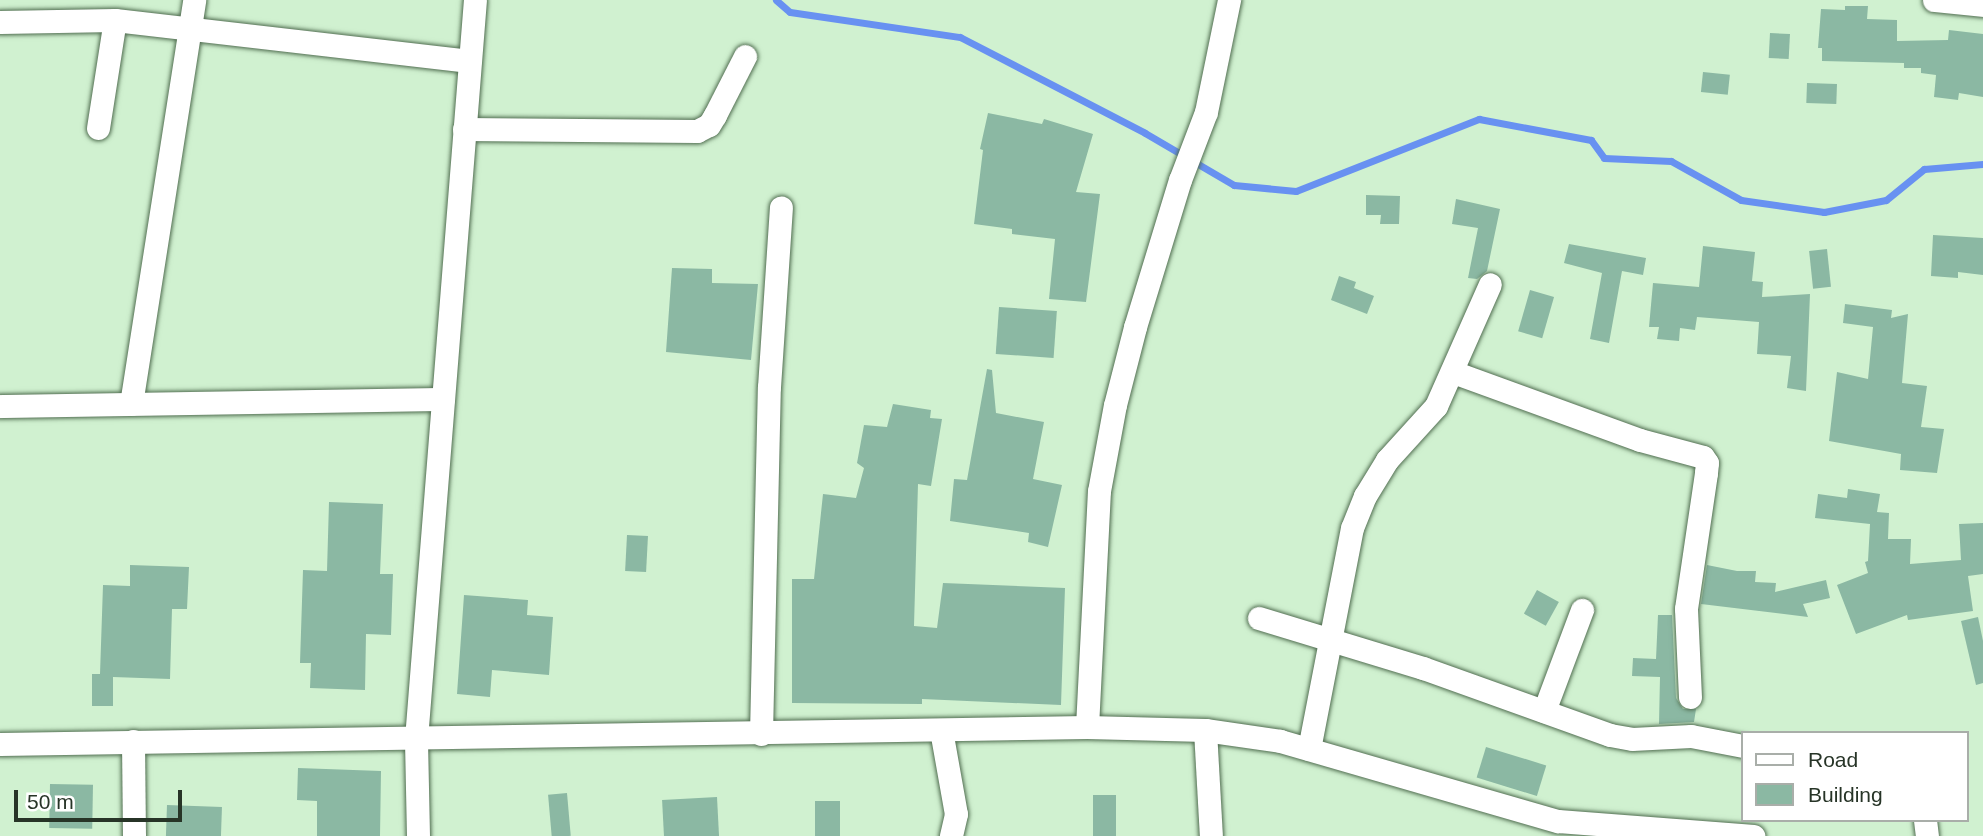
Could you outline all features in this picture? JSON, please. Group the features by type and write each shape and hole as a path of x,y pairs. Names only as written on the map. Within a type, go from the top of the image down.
{"street":[{"path":"131,404 194,0"},
{"path":"418,836 416,739 475,0"},
{"path":"1087,726 1099,491 1115,405 1135,327 1180,180 1206,112 1229,0"},
{"path":"1934,0 1983,5"},
{"path":"99,128 115,20"},
{"path":"0,22 115,20 470,61"},
{"path":"464,129 698,131 709,125 745,55"},
{"path":"761,734 769,387 781,207"},
{"path":"1309,750 1349,538 1365,496 1387,460 1429,416 1454,372 1490,284"},
{"path":"1454,372 1640,440 1703,457 1707,463 1706,473 1686,609 1690,698"},
{"path":"0,406 443,399"},
{"path":"1544,711 1582,610"},
{"path":"1259,618 1423,667 1610,735 1632,739 1691,736 1742,746"},
{"path":"0,744 761,734 1087,726 1205,730 1280,741 1555,828 1753,836"},
{"path":"941,730 956,814 951,836"},
{"path":"1205,730 1211,836"},
{"path":"133,741 134,836"}],"building":[{"path":"1845,6 1868,6 1867,19 1897,20 1897,41 1948,40 1949,30 1983,34 1983,97 1959,93 1958,100 1934,97 1936,75 1921,73 1921,68 1904,68 1904,63 1822,61 1822,48 1818,48 1821,9 1845,10"},
{"path":"1770,33 1790,34 1789,59 1769,58"},
{"path":"1703,72 1730,75 1728,95 1701,92"},
{"path":"1807,83 1837,84 1836,104 1806,103"},
{"path":"988,113 1042,124 1044,119 1093,134 1076,192 1100,194 1086,302 1049,299 1055,239 1012,234 1012,229 974,224 983,150 980,149"},
{"path":"1366,195 1400,196 1399,224 1380,224 1381,215 1366,215"},
{"path":"1456,199 1500,209 1487,271 1477,279 1468,278 1478,228 1452,224"},
{"path":"1933,235 1983,238 1983,275 1958,272 1958,278 1931,276"},
{"path":"1569,244 1646,258 1643,275 1622,271 1609,343 1590,339 1602,273 1564,263"},
{"path":"1703,246 1755,252 1752,281 1763,282 1762,297 1810,294 1806,391 1787,388 1791,356 1757,354 1759,322 1697,317 1695,330 1680,328 1679,341 1657,339 1659,327 1649,327 1653,283 1699,287"},
{"path":"1827,249 1831,287 1813,289 1809,251"},
{"path":"672,268 712,269 712,283 758,284 751,360 666,352"},
{"path":"1339,276 1356,282 1354,288 1374,296 1367,314 1331,300"},
{"path":"1530,290 1554,297 1542,338 1518,331"},
{"path":"1845,304 1892,310 1891,318 1908,314 1902,383 1927,386 1921,427 1944,429 1937,473 1900,470 1901,454 1829,441 1837,372 1868,379 1873,327 1843,323"},
{"path":"999,307 1057,311 1054,358 996,354"},
{"path":"987,369 992,370 996,413 1044,422 1033,479 1062,485 1048,547 1028,542 1029,533 950,521 954,479 967,480"},
{"path":"893,404 931,410 930,418 942,419 931,486 918,484 914,626 937,628 943,583 1065,588 1061,705 922,699 922,704 792,703 792,579 814,579 823,494 856,498 864,468 857,463 864,425 887,427"},
{"path":"1848,489 1880,494 1877,512 1889,513 1888,539 1911,539 1910,564 1961,560 1959,524 1983,523 1983,574 1968,576 1973,611 1908,620 1907,615 1856,634 1837,585 1868,573 1865,562 1868,561 1870,524 1815,518 1818,494 1847,498"},
{"path":"329,502 383,504 380,574 393,574 391,635 366,634 365,690 310,688 311,663 300,663 303,570 327,571"},
{"path":"627,535 648,536 646,572 625,571"},
{"path":"130,565 189,567 187,609 172,609 170,679 113,677 113,706 92,706 92,674 100,674 103,585 130,586"},
{"path":"1707,565 1737,571 1756,571 1755,582 1776,583 1775,592 1826,580 1830,598 1803,604 1808,617 1701,604"},
{"path":"1537,590 1559,602 1546,626 1524,614"},
{"path":"464,595 528,600 527,615 553,617 549,675 492,670 490,697 457,694"},
{"path":"1658,615 1672,615 1676,698 1683,709 1696,709 1694,722 1659,724 1660,677 1632,676 1633,658 1656,659"},
{"path":"1978,617 1983,641 1983,683 1976,685 1961,621"},
{"path":"1486,747 1546,765 1537,796 1477,778"},
{"path":"298,768 381,771 380,836 317,836 317,801 297,800"},
{"path":"50,784 93,785 92,829 49,828"},
{"path":"567,793 571,836 552,836 548,795"},
{"path":"1093,795 1116,795 1116,836 1093,836"},
{"path":"717,797 719,836 664,836 662,800"},
{"path":"815,801 840,801 840,836 815,836"},
{"path":"167,805 222,807 221,836 166,836"}],"waterway":[{"path":"776,0 790,12 960,37 1145,133 1234,185 1296,191 1479,119 1591,140 1604,158 1671,161 1741,200 1824,212 1886,200 1924,169 1983,164"}]}
